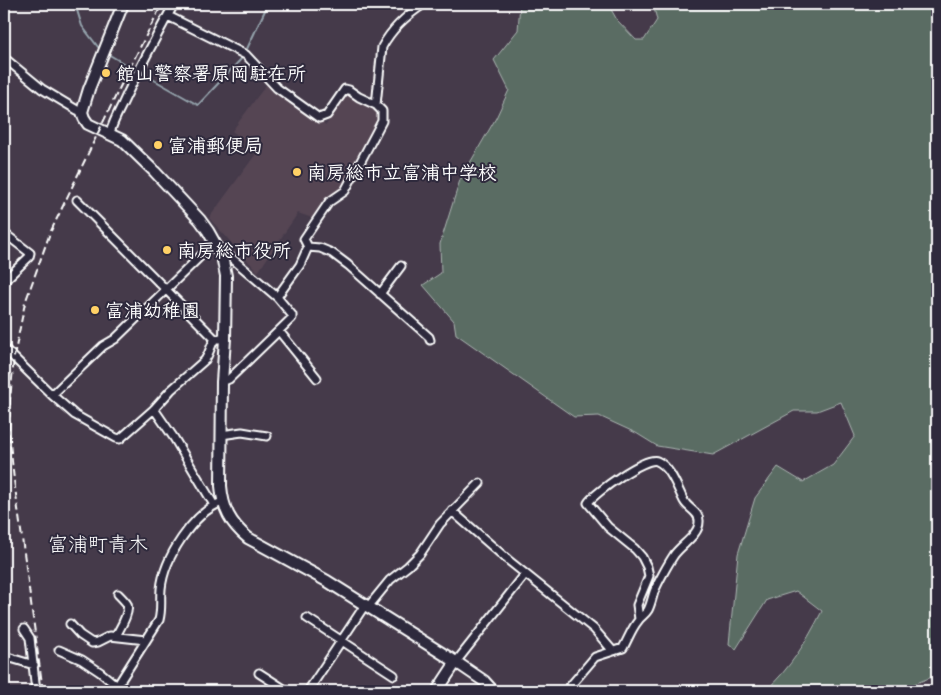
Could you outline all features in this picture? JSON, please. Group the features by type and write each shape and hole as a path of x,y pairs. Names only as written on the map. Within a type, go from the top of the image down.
{"street":[{"path":"123,4 89,89 82,112 88,124 110,133 133,149 200,220 222,256 226,276 220,339 222,382 218,503"},
{"path":"110,133 113,120 174,4"},
{"path":"376,104 382,47 387,38 405,17 424,4"},
{"path":"168,16 246,55 277,88 319,118 327,115 345,89 376,104 382,111 382,121 345,191 329,202 304,238 308,247 300,265 277,297"},
{"path":"4,59 42,89 82,112"},
{"path":"77,200 166,289 220,339"},
{"path":"4,233 30,253 29,257 4,281"},
{"path":"52,395 102,346 115,339 214,243"},
{"path":"308,247 320,248 332,253 348,265 429,337 430,340"},
{"path":"222,256 228,255 236,260 277,297 292,315 292,318 229,379 222,382"},
{"path":"380,294 401,266"},
{"path":"279,331 317,378"},
{"path":"4,348 52,395 75,414 120,439 154,409 171,390 208,356 210,345 220,339"},
{"path":"154,409 237,529 248,538 327,581 456,662 484,681 493,691"},
{"path":"221,435 242,432 267,436"},
{"path":"566,691 595,657 612,650 624,648 638,619 637,605 648,576 647,567 642,557 608,527 588,503 623,475 652,459 659,461 673,477 685,503 700,520 695,532 674,554 654,591 648,610 644,616 638,619"},
{"path":"308,691 366,606 390,580 420,554 440,524 480,483"},
{"path":"59,650 82,660 100,672 115,689 159,620 162,610 161,589 172,555 201,515 218,503"},
{"path":"452,511 594,629 612,650"},
{"path":"437,691 456,662 523,577"},
{"path":"116,636 127,608 126,603 118,594"},
{"path":"306,618 394,674"},
{"path":"70,624 80,635 92,643 110,636 146,640"},
{"path":"24,628 30,638 36,691"},
{"path":"4,656 34,665"},
{"path":"259,673 287,691"}],"shaded area":[{"name":"南房総市立富浦中学校","path":"266,85 326,125 347,92 380,112 343,190 328,199 312,218 298,213 258,272 209,218 258,151 232,131"}],"green space":[{"path":"520,4 608,4 617,20 636,40 644,40 657,20 653,4 937,4 937,675 896,691 765,691 797,654 822,611 796,591 767,600 736,649 729,644 738,554 755,498 778,467 803,482 833,465 855,436 841,402 817,411 794,411 713,455 657,446 636,433 599,416 574,417 456,334 454,321 423,285 441,273 440,244 460,180 496,118 509,90 494,60 518,30"}],"waterway":[{"path":"75,4 82,26 98,47"},
{"path":"246,51 268,4"},
{"path":"108,54 123,63"},
{"path":"140,72 198,105 243,57"}],"railway":[{"path":"43,691 9,433 14,357 25,303 50,233 162,4"}],"place":[{"name":"館山警察署原岡駐在所","path":"106,73"},
{"name":"富浦郵便局","path":"158,145"},
{"name":"南房総市立富浦中学校","path":"297,172"},
{"name":"南房総市役所","path":"167,250"},
{"name":"富浦幼稚園","path":"95,310"}],"district":[{"name":"富浦町青木","path":"98,544"}]}
